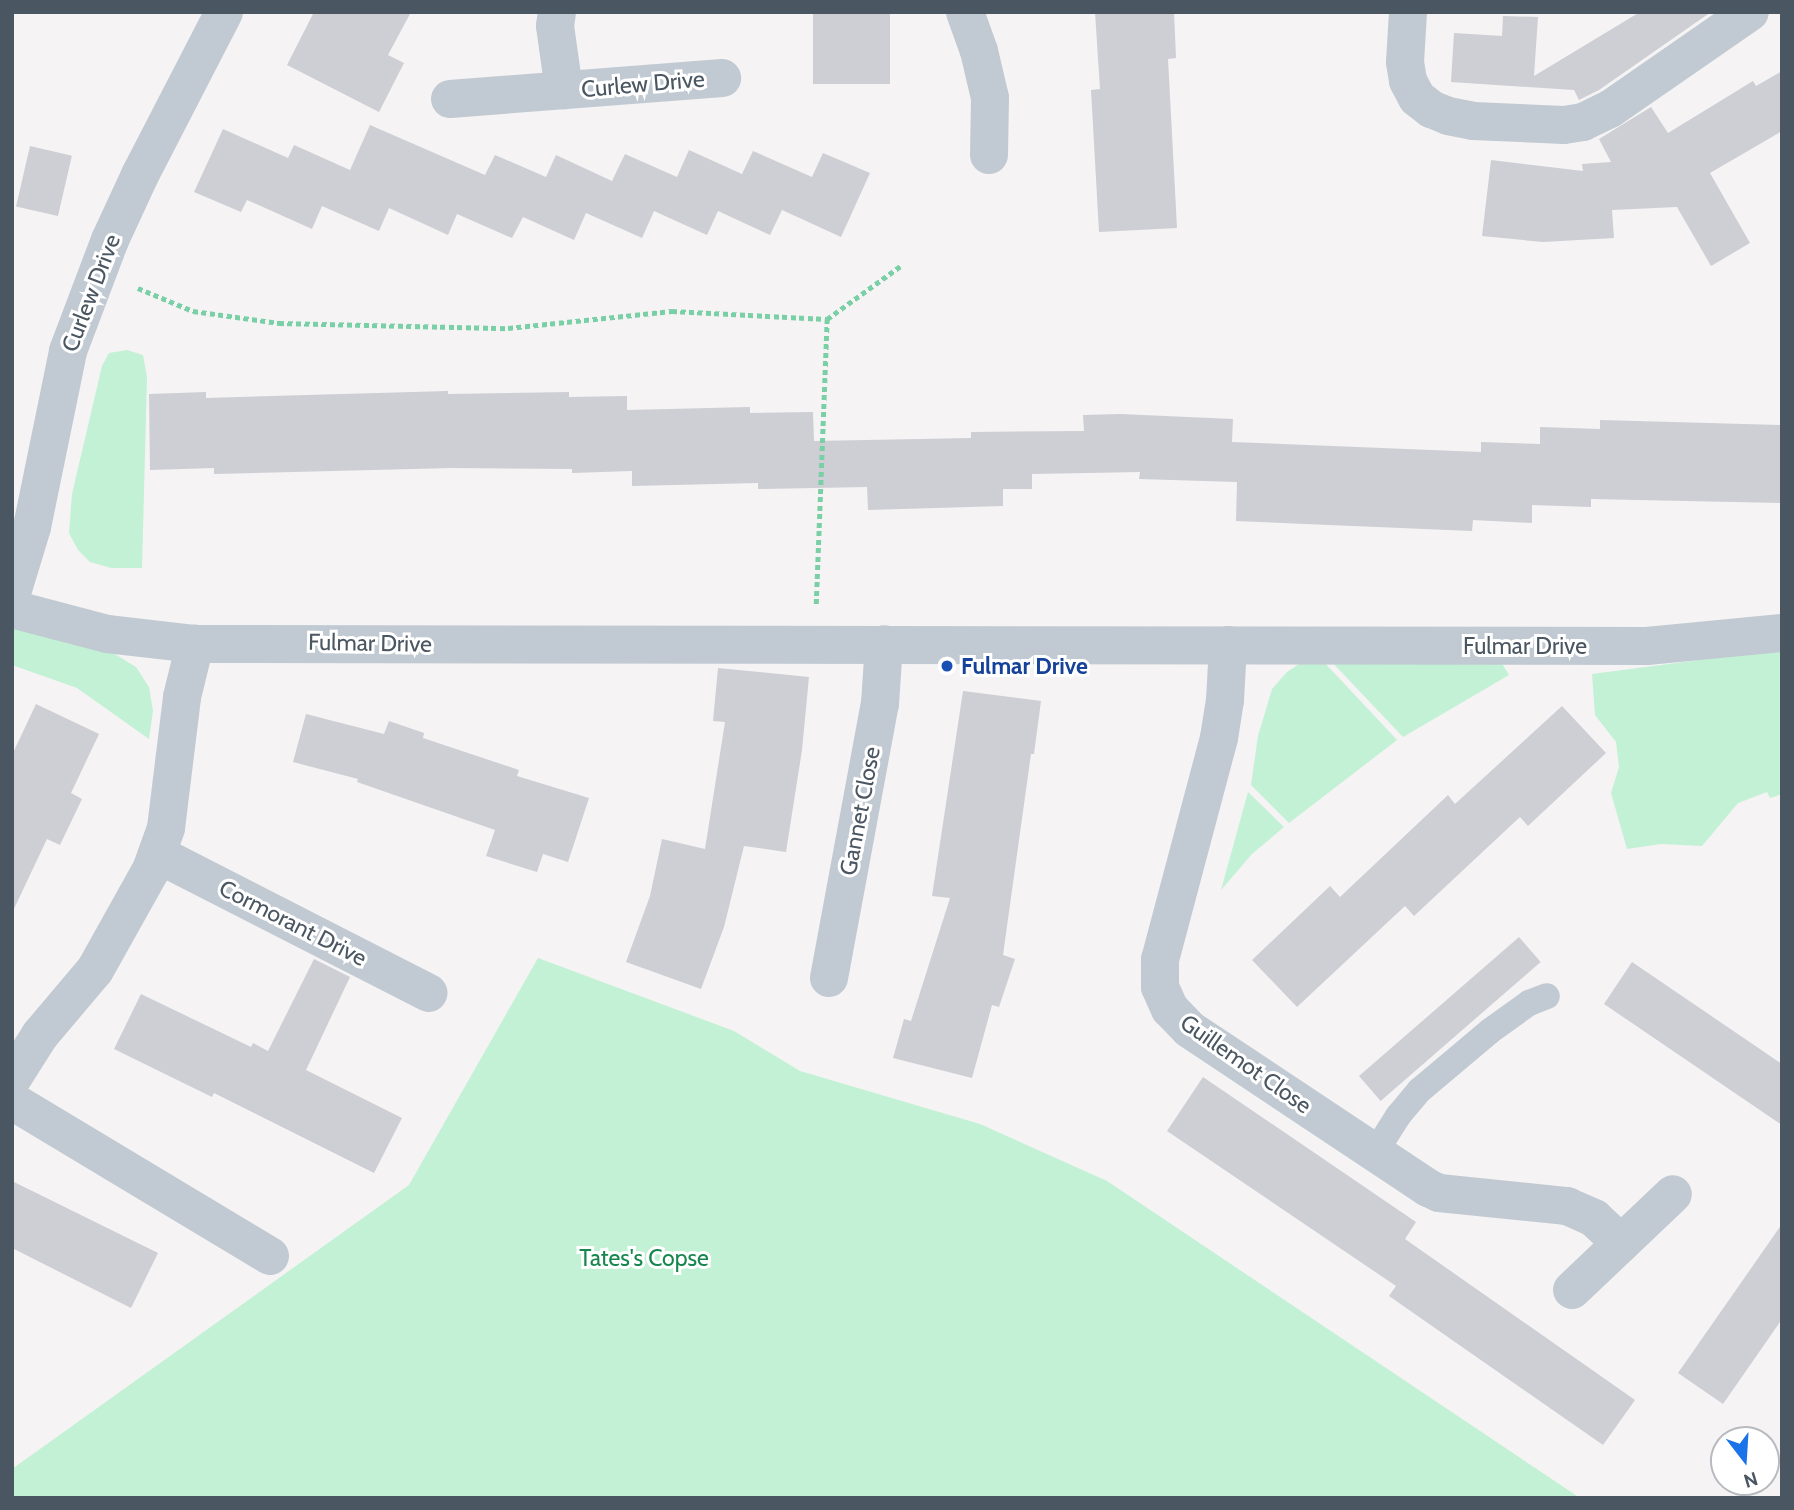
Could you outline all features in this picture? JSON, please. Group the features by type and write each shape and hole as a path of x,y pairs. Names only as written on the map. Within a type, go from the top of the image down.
{"street":[{"name":"Curlew Drive","path":"12,593 32,527 68,351 100,266 140,175 224,12"},
{"name":"Curlew Drive","path":"557,12 555,26 564,90"},
{"path":"965,12 979,51 990,98 989,155"},
{"path":"1408,12 1405,62 1408,81 1417,98 1431,109 1473,121 1563,125 1583,122 1604,113 1750,12"},
{"name":"Curlew Drive","path":"450,99 722,78"},
{"name":"Fulmar Drive","path":"12,609 107,634 195,644 1647,646 1782,633"},
{"path":"12,1079 40,1035 95,970 136,901 157,853 166,828 182,696 195,644"},
{"name":"Gannet Close","path":"829,978 880,704 884,644"},
{"name":"Guillemot Close","path":"1228,645 1223,719 1160,959 1160,987 1170,1009 1189,1029 1413,1181 1439,1193 1567,1206 1581,1210 1621,1243"},
{"name":"Cormorant Drive","path":"157,853 429,993"},
{"path":"12,1101 270,1256"},
{"path":"1572,1290 1673,1194"}],"lane":[{"path":"1374,1154 1398,1116 1420,1090 1489,1031 1528,1003 1547,996"}],"path":[{"path":"100,266 138,288 193,311 279,323 508,328 672,311 827,319 902,265"},
{"path":"814,644 827,319"}],"green space":[{"path":"127,350 143,355 147,377 142,568 111,568 90,562 78,550 69,533 72,494 102,366 109,353"},
{"path":"12,621 108,650 136,667 149,687 153,711 149,739 77,688 12,665"},
{"path":"1782,652 1782,794 1770,798 1767,792 1738,803 1702,846 1661,844 1627,849 1611,793 1619,767 1616,742 1595,715 1592,674 1753,653"},
{"path":"1498,657 1509,675 1403,737 1329,659"},
{"path":"1322,660 1397,740 1289,823 1251,785 1258,736 1272,689 1287,672 1302,662"},
{"path":"1248,792 1284,827 1252,854 1221,890"},
{"name":"Tates's Copse","path":"538,958 734,1031 800,1071 980,1124 1107,1181 1580,1498 12,1498 12,1469 409,1185"}],"building":[{"path":"314,12 411,12 388,55 404,63 379,112 287,65"},
{"path":"813,12 890,12 890,84 813,84"},
{"path":"1095,12 1174,12 1176,58 1168,59 1177,228 1099,232 1091,90 1100,89"},
{"path":"1640,12 1711,12 1599,90 1579,100 1574,90 1451,82 1454,33 1502,36 1503,16 1538,17 1534,76"},
{"path":"1782,71 1782,131 1710,173 1750,243 1711,266 1677,207 1612,210 1614,238 1543,242 1482,236 1491,160 1583,171 1582,164 1611,162 1599,139 1651,107 1668,133 1753,81 1756,86"},
{"path":"370,125 485,175 495,155 546,177 556,155 612,181 625,154 677,177 689,150 742,174 753,151 812,177 823,153 870,173 841,237 782,210 770,235 718,211 707,235 654,211 642,238 586,213 574,240 523,217 512,238 457,214 448,235 389,208 379,231 322,206 312,229 247,200 241,212 194,192 223,129 288,158 294,145 350,170"},
{"path":"30,146 72,156 58,216 16,206"},
{"path":"448,391 448,394 569,392 569,397 627,396 627,410 750,407 750,413 813,412 814,441 971,438 971,432 1084,431 1083,415 1120,414 1233,419 1232,442 1481,452 1481,442 1540,444 1540,427 1600,429 1600,420 1782,425 1782,503 1591,499 1591,507 1532,505 1532,523 1473,520 1472,531 1236,521 1237,482 1139,479 1140,472 1032,474 1032,489 1003,489 1003,506 868,510 867,487 758,489 758,483 632,486 632,471 572,473 572,469 452,468 214,474 214,468 150,470 149,394 206,392 206,398"},
{"path":"718,668 809,677 802,750 786,852 744,846 724,927 701,989 626,962 650,896 662,839 705,849 725,722 713,721"},
{"path":"963,691 1041,701 1003,955 1015,959 999,1007 992,1005 972,1078 893,1058 904,1019 911,1021 950,898 932,896"},
{"path":"36,704 99,734 71,793 82,799 60,845 47,839 12,913 12,755"},
{"path":"1562,706 1606,753 1528,826 1520,817 1414,916 1405,906 1297,1007 1252,960 1330,886 1340,897 1448,795 1455,804"},
{"path":"306,714 384,734 389,721 424,733 423,738 519,770 517,776 589,798 568,862 543,854 537,872 486,856 495,830 357,782 358,779 293,762"},
{"path":"1519,937 1541,962 1381,1101 1359,1076"},
{"path":"314,959 350,977 306,1070 402,1118 374,1173 214,1093 212,1097 114,1049 141,994 251,1047 253,1043 268,1051"},
{"path":"1632,962 1782,1064 1782,1125 1604,1004"},
{"path":"1203,1077 1416,1222 1405,1239 1635,1400 1603,1445 1389,1296 1396,1286 1167,1131"},
{"path":"12,1181 158,1253 131,1308 12,1248"},
{"path":"1782,1224 1782,1319 1723,1404 1678,1373"}],"place":[{"name":"Fulmar Drive","path":"947,666"}]}
